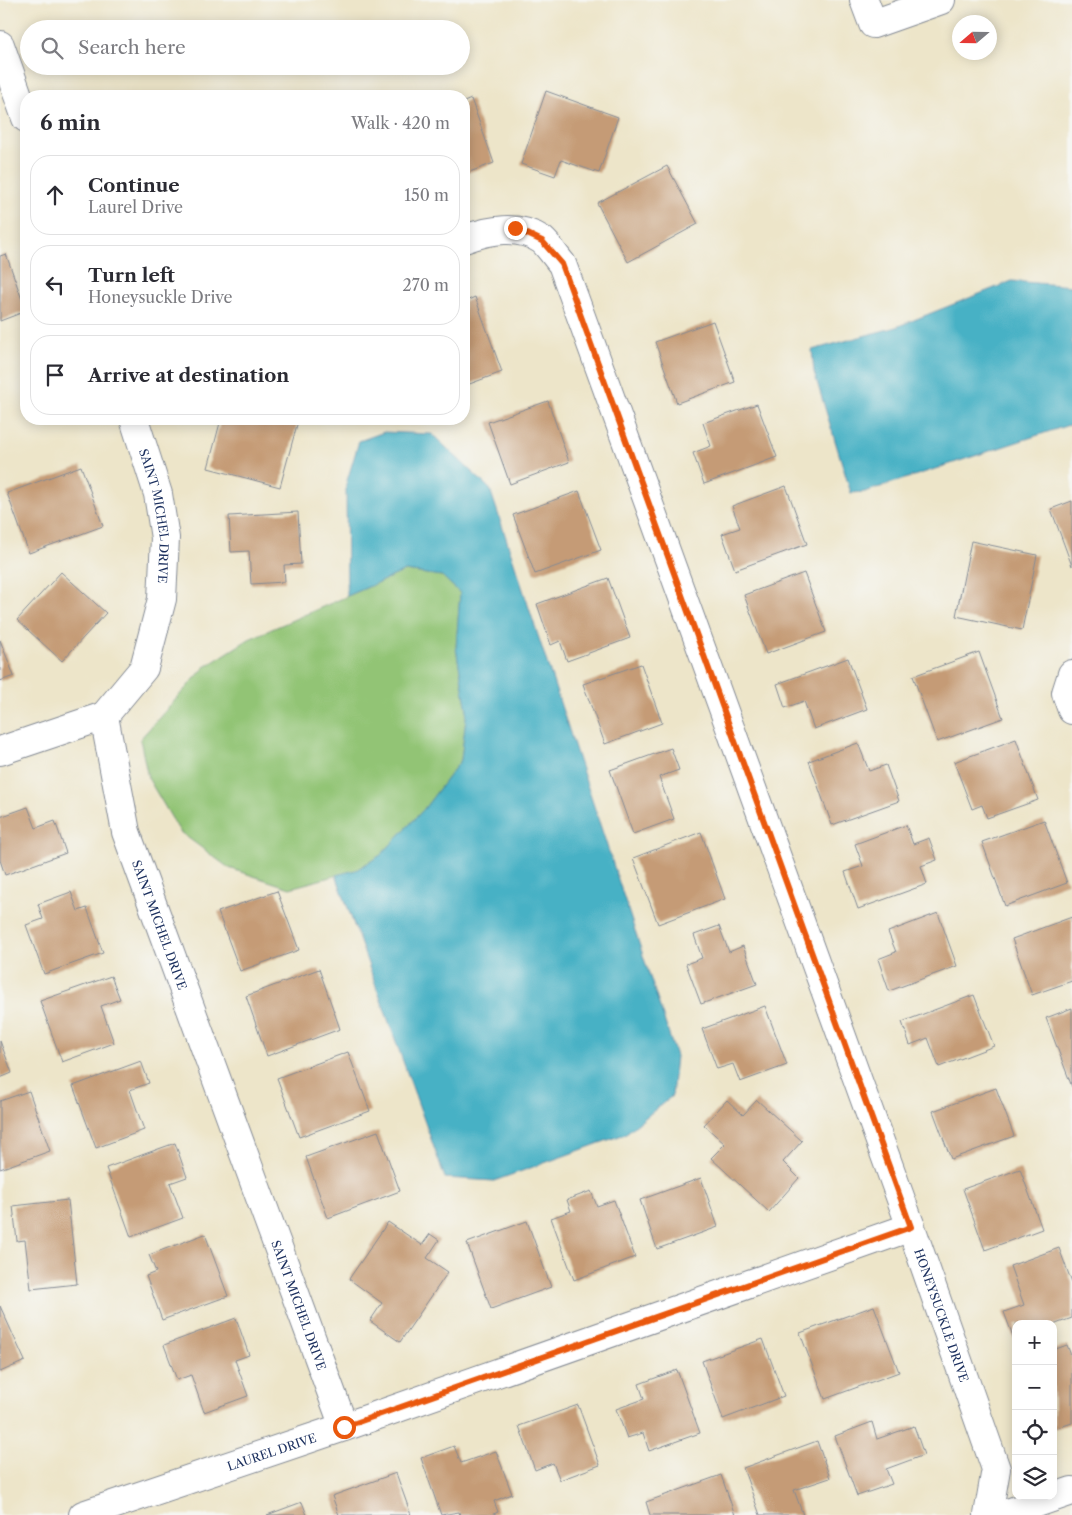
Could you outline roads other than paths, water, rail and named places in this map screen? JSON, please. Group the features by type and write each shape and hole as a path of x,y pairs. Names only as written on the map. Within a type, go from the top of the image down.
{"street":[{"path":"864,0 873,24 942,0"},
{"path":"0,45 20,101"},
{"name":"HONEYSUCKLE DRIVE","path":"470,236 515,228 542,241 562,264 911,1227 996,1470 988,1515"},
{"name":"SAINT MICHEL DRIVE","path":"136,425 158,494 165,538 162,599 144,668 104,716 126,832 344,1427"},
{"path":"1072,674 1066,693 1072,710"},
{"path":"0,751 104,716"},
{"name":"LAUREL DRIVE","path":"83,1515 344,1427 911,1227"},
{"path":"1002,1515 1072,1491"}],"water":[{"path":"1012,281 1072,286 1072,424 865,492 851,493 814,372 812,350 896,327"},
{"path":"384,432 432,434 490,489 676,1056 672,1096 625,1134 494,1181 445,1178 336,875 356,870 381,855 424,809 461,760 467,710 456,648 460,593 442,576 405,571 347,596 346,484 359,441"}]}
